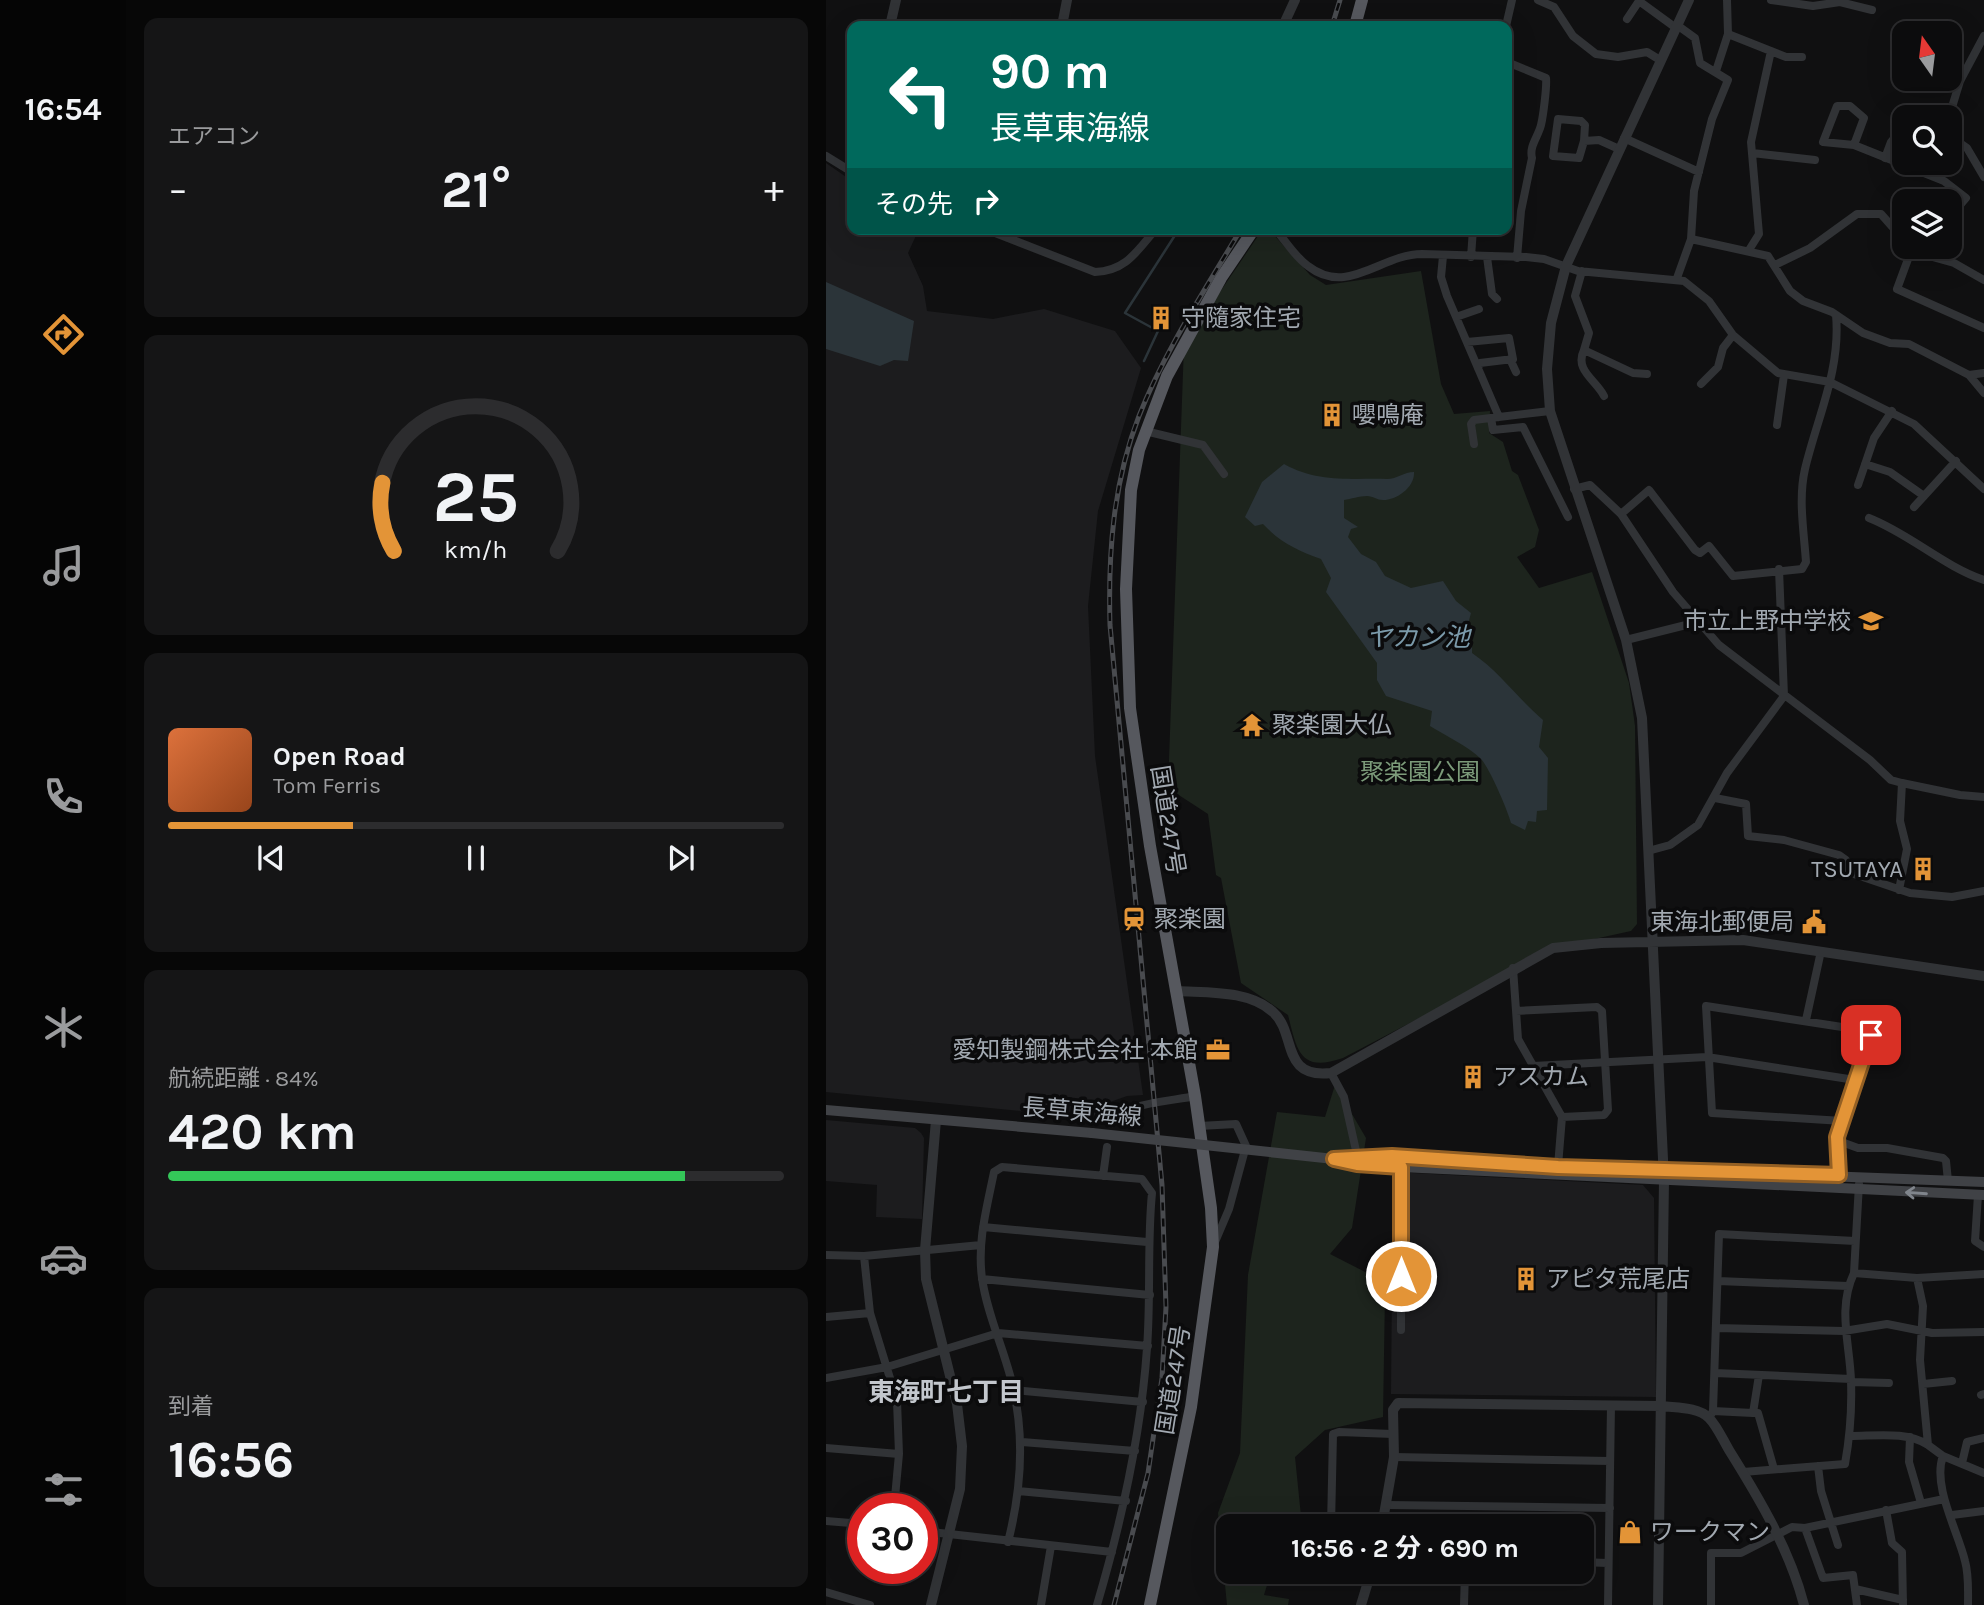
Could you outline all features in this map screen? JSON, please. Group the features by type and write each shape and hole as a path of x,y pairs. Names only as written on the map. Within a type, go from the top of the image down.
{"highway":[{"path":"1356,21 1362,0"},
{"name":"国道247号","path":"1150,1605 1191,1407 1213,1247 1195,1097 1150,846 1130,708 1126,589 1131,490 1145,431 1167,376 1221,278 1250,235"}],"main road":[{"name":"長草東海線","path":"826,1110 1092,1133 1401,1167 1663,1175 1839,1175 1984,1182"},
{"name":"長草東海線","path":"1334,1159 1357,1155 1981,1195"}],"street":[{"path":"891,21 896,0"},
{"path":"1063,21 1067,0"},
{"path":"1285,21 1295,0"},
{"path":"1507,21 1512,0"},
{"path":"1538,0 1554,7 1573,36 1596,54 1607,58 1647,52 1660,60"},
{"path":"1658,1605 1663,1175 1641,701 1626,640 1550,411 1547,369 1550,323 1566,266 1689,0"},
{"path":"1716,71 1728,34 1727,0"},
{"path":"1771,0 1814,6 1840,2 1872,10"},
{"path":"1627,19 1639,1 1695,38 1700,63 1728,80 1712,119 1694,191 1691,239 1677,278"},
{"path":"1728,34 1793,59 1802,57"},
{"path":"1952,105 1959,81 1984,36"},
{"path":"1771,51 1752,135 1759,234 1768,256 1790,291 1803,301 1836,315 1863,333 1890,342 1909,344 1969,375 1984,393"},
{"path":"1512,64 1546,79 1547,85 1540,115 1542,122 1530,151 1532,159 1521,211 1517,258"},
{"path":"1854,145 1864,118 1850,106 1837,106 1823,142 1854,145 1892,161"},
{"path":"1558,119 1581,121 1586,125 1584,141 1579,158 1553,156 1558,119"},
{"path":"1624,138 1699,172"},
{"path":"1584,141 1600,140 1619,149"},
{"path":"1885,158 1892,140"},
{"path":"1962,144 1967,148 1984,177"},
{"path":"1752,153 1815,160"},
{"path":"826,156 847,169"},
{"path":"1928,175 1944,181 1954,189"},
{"path":"1775,265 1810,248 1857,214 1881,214 1892,226"},
{"path":"1749,250 1759,234"},
{"path":"1000,235 1095,272 1108,271 1127,263 1151,235"},
{"path":"1280,235 1305,264 1336,277 1351,278 1405,255 1544,259 1582,271 1677,278 1709,301 1733,335 1784,375 1830,382 1892,411 1924,430 1984,489"},
{"path":"1472,257 1473,235"},
{"path":"1691,239 1768,256"},
{"path":"1443,256 1441,277 1495,418 1493,430 1523,427 1568,517"},
{"path":"1486,257 1492,294 1497,299"},
{"path":"1907,259 1897,289 1984,328"},
{"path":"1939,259 1954,263 1984,280"},
{"path":"1582,271 1575,296 1589,333 1580,359 1582,369 1604,396"},
{"path":"1455,317 1479,309"},
{"path":"1621,514 1649,490 1695,550 1700,553 1709,546 1733,576 1779,569 1802,569 1806,562 1801,500 1804,470 1839,342 1836,315"},
{"path":"1701,384 1718,367 1723,348 1733,335"},
{"path":"1467,342 1509,338 1513,359 1480,363 1478,368"},
{"path":"1584,350 1633,373 1647,374"},
{"path":"1510,359 1516,372"},
{"path":"1969,375 1984,373"},
{"path":"1777,425 1784,375"},
{"path":"1474,444 1471,424 1474,420 1550,411"},
{"path":"1858,485 1874,438 1892,411"},
{"path":"1145,431 1203,445 1224,474"},
{"path":"1914,507 1956,461"},
{"path":"1865,464 1890,472 1924,496"},
{"path":"1574,489 1590,485 1621,514 1673,592 1719,645 1870,760 1891,780 1960,795 1984,797"},
{"path":"1869,518 1897,529 1966,573 1984,580"},
{"path":"1648,851 1671,845 1698,825 1727,773 1784,696 1779,569"},
{"path":"1626,640 1698,622"},
{"path":"1899,890 1907,849 1900,821 1902,783"},
{"path":"1714,798 1746,804 1748,836 1784,841 1839,855 1846,860 1848,872 1899,890 1952,897 1984,891"},
{"path":"1177,991 1224,994 1266,1007 1281,1023 1293,1059 1310,1072 1331,1073 1399,1037 1513,968 1553,948 1601,943 1654,944 1742,940 1984,976"},
{"path":"1806,1020 1821,951"},
{"path":"1513,968 1518,1040 1562,1117 1558,1167"},
{"path":"1839,1175 1836,1140 1843,1121 1871,1035 1868,1031 1706,1006 1712,1113 1843,1121"},
{"path":"1516,1011 1600,1009 1608,1111 1604,1115 1562,1117"},
{"path":"1534,1066 1707,1057 1856,1080"},
{"path":"1331,1073 1344,1097 1357,1155"},
{"path":"1111,1124 1113,1116 1126,1109 1195,1097"},
{"path":"931,1605 951,1534 960,1489 962,1446 957,1404 926,1279 925,1250 936,1120"},
{"path":"1199,1126 1236,1124 1245,1146 1229,1209 1213,1247"},
{"path":"1836,1140 1858,1149 1887,1148 1943,1158 1946,1161 1948,1181"},
{"path":"1103,1176 1107,1147"},
{"path":"1008,1542 1018,1491 1022,1442 1014,1390 982,1279 981,1245 997,1167 1142,1179 1148,1183 1152,1192 1147,1242 1150,1294 1143,1402 1126,1501 1097,1605"},
{"path":"1401,1167 1401,1330"},
{"path":"1743,1472 1846,1464 1850,1436 1851,1380 1844,1331 1848,1286 1854,1273 1860,1176"},
{"path":"1981,1195 1975,1241 1984,1247"},
{"path":"983,1227 1147,1242"},
{"path":"1804,1605 1798,1582 1777,1535 1711,1414 1715,1373 1719,1234 1855,1241"},
{"path":"826,1255 864,1256 981,1245"},
{"path":"864,1256 870,1312 897,1401 899,1454 895,1493"},
{"path":"1854,1273 1917,1278 1984,1273"},
{"path":"1917,1278 1923,1306 1921,1329 1928,1446"},
{"path":"982,1279 1150,1294"},
{"path":"1718,1281 1848,1286"},
{"path":"826,1317 870,1312"},
{"path":"1716,1328 1844,1331 1887,1324 1933,1333 1984,1332"},
{"path":"826,1378 887,1367 998,1333 1148,1346"},
{"path":"1715,1373 1889,1383"},
{"path":"1753,1413 1759,1374"},
{"path":"1923,1384 1952,1381"},
{"path":"1014,1390 1143,1402"},
{"path":"1385,1514 1394,1457 1394,1410 1398,1404 1662,1406 1711,1414 1758,1413 1774,1469"},
{"path":"1608,1605 1611,1405"},
{"path":"1331,1514 1333,1434 1393,1434"},
{"path":"1850,1436 1910,1437 1943,1456 1984,1473"},
{"path":"1910,1437 1909,1462 1921,1503"},
{"path":"1962,1463 1967,1442 1984,1438"},
{"path":"1022,1442 1135,1451"},
{"path":"826,1448 899,1454"},
{"path":"1943,1456 1940,1475 1944,1499 1952,1515 1966,1564 1968,1605"},
{"path":"1394,1457 1610,1461"},
{"path":"1818,1466 1821,1491 1838,1545"},
{"path":"1018,1491 1126,1501"},
{"path":"1711,1605 1712,1552 1741,1553 1792,1527 1805,1528 1944,1499"},
{"path":"1387,1505 1610,1508"},
{"path":"1855,1589 1903,1602 1902,1552 1892,1543 1886,1510"},
{"path":"1952,1515 1984,1511"},
{"path":"826,1521 847,1523"},
{"path":"1805,1528 1823,1578 1852,1573 1857,1605"},
{"path":"938,1533 1112,1552"},
{"path":"1041,1605 1051,1546"},
{"path":"1594,1562 1607,1563"},
{"path":"1361,1605 1367,1584"},
{"path":"1464,1605 1465,1584"},
{"path":"826,1592 870,1605"}],"shaded area":[{"path":"826,163 847,178 847,235 916,235 908,253 923,286 927,311 993,319 1044,309 1115,331 1141,368 1098,511 1088,606 1095,756 1143,1095 1127,1096 1110,1102 1103,1119 826,1092"},
{"path":"826,1120 915,1128 921,1133 924,1138 922,1219 876,1217 877,1185 826,1181"},
{"name":"アピタ荒尾店","path":"1393,1172 1643,1185 1654,1198 1656,1397 1391,1394"}],"green space":[{"name":"聚楽園公園","path":"1274,235 1310,275 1326,285 1421,271 1441,384 1454,414 1490,411 1489,433 1503,442 1512,471 1518,475 1539,530 1535,547 1517,557 1539,588 1592,572 1629,683 1635,726 1637,924 1631,931 1553,948 1343,1058 1318,1063 1303,1056 1298,1048 1288,1015 1241,983 1221,878 1216,875 1208,814 1168,788 1184,345 1258,236"},
{"path":"1335,1085 1366,1138 1352,1228 1330,1254 1371,1275 1385,1293 1383,1417 1325,1430 1295,1457 1301,1514 1218,1514 1240,1453 1248,1275 1277,1112 1325,1117"},
{"path":"1225,1584 1267,1584 1264,1595 1289,1599 1288,1605 1227,1605"}],"water":[{"path":"826,282 914,321 908,361 894,360 880,366 826,349"},
{"name":"ヤカン池","path":"1284,464 1309,474 1334,478 1387,479 1414,472 1412,483 1394,498 1383,500 1364,496 1344,500 1344,518 1358,527 1351,529 1348,537 1361,554 1376,562 1385,576 1411,588 1443,581 1456,601 1471,613 1467,628 1472,634 1472,653 1491,668 1543,720 1539,747 1548,758 1547,810 1537,811 1536,822 1528,821 1525,830 1511,823 1498,790 1481,759 1430,726 1432,711 1386,696 1377,680 1377,663 1326,592 1331,578 1321,559 1290,545 1263,524 1255,526 1245,517 1262,482"}],"waterway":[{"path":"1144,361 1158,331 1125,313 1175,235"}],"railway":[{"path":"1334,21 1340,0"},
{"path":"1114,1605 1148,1473 1162,1378 1166,1307 1162,1185 1110,625 1111,545 1123,467 1139,416 1173,344 1237,235"}],"place":[{"name":"守隨家住宅","path":"1161,318"},
{"name":"嚶鳴庵","path":"1332,415"},
{"name":"市立上野中学校","path":"1871,621"},
{"name":"聚楽園大仏","path":"1252,725"},
{"name":"TSUTAYA","path":"1923,869"},
{"name":"聚楽園","path":"1134,919"},
{"name":"東海北郵便局","path":"1814,922"},
{"name":"愛知製鋼株式会社 本館","path":"1218,1050"},
{"name":"アスカム","path":"1473,1077"},
{"name":"アピタ荒尾店","path":"1526,1279"},
{"name":"ワークマン","path":"1630,1532"}],"district":[{"name":"東海町七丁目","path":"946,1392"}],"route":[{"path":"1401,1276 1401,1167 1357,1164 1334,1159 1357,1155 1392,1156 1558,1167 1839,1175 1837,1137 1871,1035"}]}
